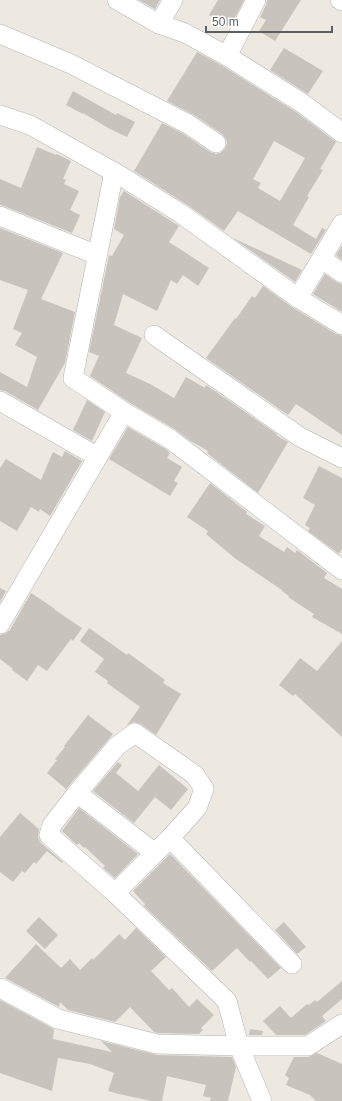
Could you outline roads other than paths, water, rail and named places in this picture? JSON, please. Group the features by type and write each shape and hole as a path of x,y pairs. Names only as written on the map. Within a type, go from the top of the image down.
{"street":[{"path":"117,0 159,24 185,33 227,56 302,103 342,133"},
{"path":"159,24 173,0"},
{"path":"227,56 256,0"},
{"path":"0,34 71,64 188,124 216,143"},
{"path":"0,115 30,125 114,172 180,213 298,298 342,325"},
{"path":"114,172 73,378 124,412 170,439 342,570"},
{"path":"0,216 97,255"},
{"path":"298,298 342,224"},
{"path":"322,259 342,273"},
{"path":"154,335 300,437 342,458"},
{"path":"0,401 98,457"},
{"path":"0,624 124,412"},
{"path":"115,893 198,808 204,789 195,775 135,733 117,746 52,825 48,835 115,893 227,1001 239,1046 262,1101"},
{"path":"77,793 155,853"},
{"path":"170,838 292,964"},
{"path":"0,988 58,1019 157,1044 308,1046 342,1024"}]}
